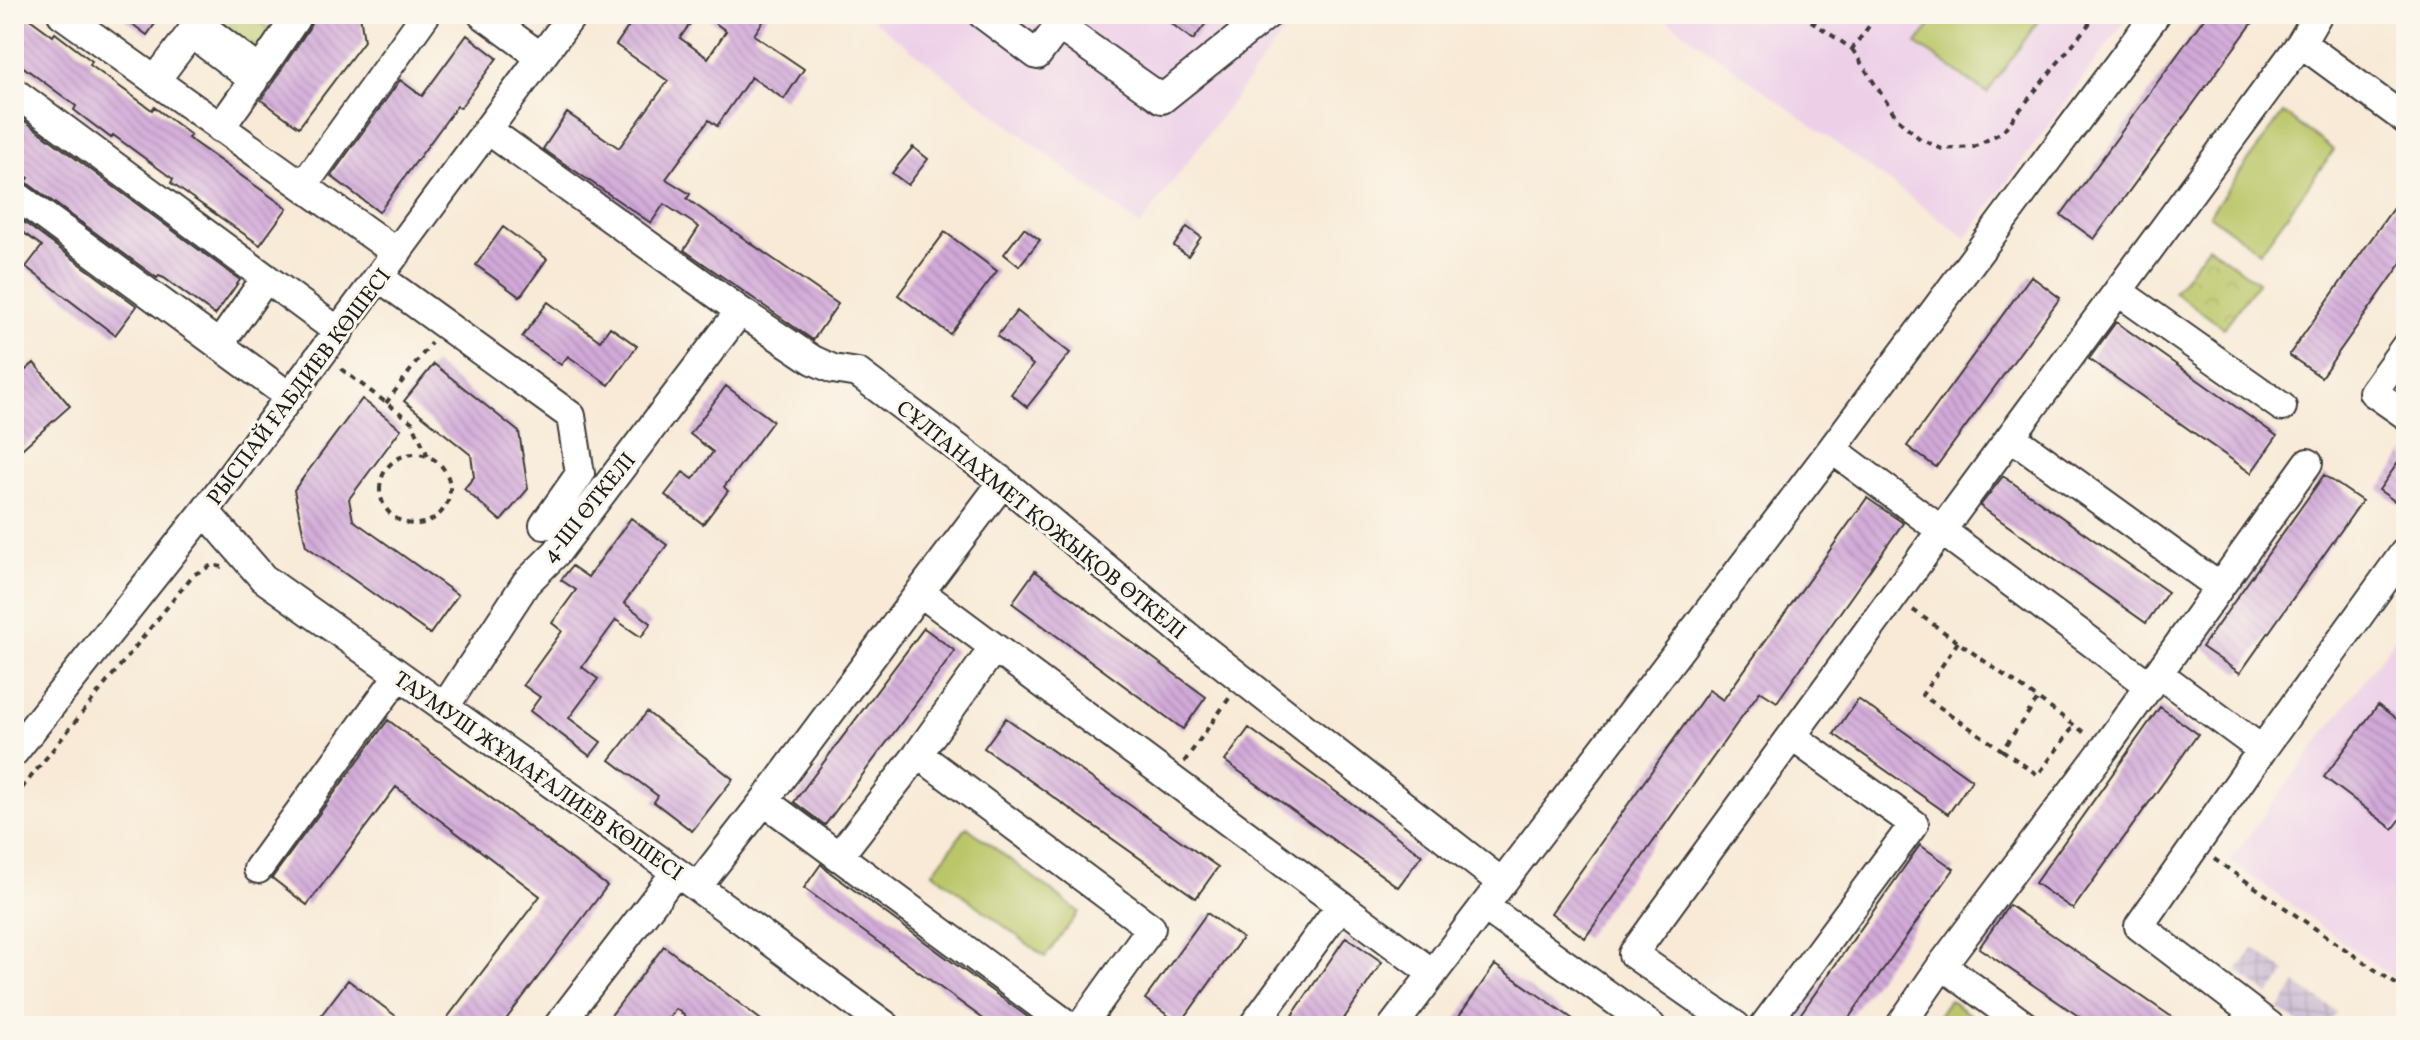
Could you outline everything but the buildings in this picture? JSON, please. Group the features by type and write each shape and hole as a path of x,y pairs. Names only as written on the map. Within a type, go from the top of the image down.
{"street":[{"path":"62,14 397,253"},
{"path":"204,14 198,23 260,71 295,19 288,14"},
{"path":"303,186 426,14"},
{"path":"482,14 541,57"},
{"name":"РЫСПАЙ ҒАБДИЕВ КӨШЕСІ","path":"14,752 205,511 573,14"},
{"path":"982,14 1037,55 1064,20 1162,99 1268,14"},
{"path":"1393,1026 1832,449 2156,14"},
{"path":"1736,1026 1633,954 2301,43 2318,14"},
{"path":"155,81 191,33 254,80 220,128"},
{"path":"2301,43 2406,120"},
{"path":"14,92 339,332"},
{"name":"СҰЛТАНАХМЕТ ҚОЖЫҚОВ ӨТКЕЛІ","path":"488,130 813,360 833,369 858,373 1003,482 1242,680 1501,882"},
{"path":"14,194 290,397"},
{"path":"379,277 571,416 580,474 544,525"},
{"path":"219,345 266,278"},
{"path":"2119,292 2282,407"},
{"name":"4-ШІ ӨТКЕЛІ","path":"444,708 526,583 557,552 740,311"},
{"path":"2406,346 2373,392 2406,415"},
{"path":"2012,437 2218,586"},
{"path":"1832,449 1941,531 2153,679 2262,750"},
{"path":"1905,1024 1942,965 2105,748 2308,463"},
{"path":"558,1026 686,880 764,801 1003,482"},
{"name":"ТАУМУШ ЖҰМАҒАЛИЕВ КӨШЕСІ","path":"205,511 263,578 886,1026"},
{"path":"2270,1026 2139,926 2262,750 2404,553 2406,555"},
{"path":"920,592 1432,973"},
{"path":"838,857 918,754 993,649"},
{"path":"258,869 399,675"},
{"path":"1764,1026 1914,824 1793,737"},
{"path":"918,754 1151,928 1081,1026"},
{"path":"764,801 1069,1026"},
{"path":"1253,1026 1341,905"},
{"path":"1485,907 1651,1026"},
{"path":"1942,965 2025,1026"}],"path":[{"path":"1801,14 1852,49 1897,118 1919,138 1942,149 1974,147 2002,132 2097,14"},
{"path":"1852,49 1878,14"},
{"path":"386,403 445,325"},
{"path":"321,355 412,422 428,456 446,471 451,493 440,514 419,525 397,520 382,502 379,491 381,479 394,460 416,453 428,456"},
{"path":"14,798 193,575 212,565 233,569"},
{"path":"1894,597 2105,748"},
{"path":"1958,642 1922,695 2038,775 2075,725"},
{"path":"1171,780 1242,680"},
{"path":"2002,750 2038,699"},
{"path":"2195,846 2406,991"}],"shaded area":[{"path":"865,14 1297,14 1140,226"},
{"path":"1659,14 2130,14 1966,238"},
{"path":"2406,624 2406,987 2230,861"},
{"path":"2254,948 2286,972 2269,995 2237,971"},
{"path":"2296,984 2337,1012 2327,1026 2304,1026 2279,1009"}],"green space":[{"path":"226,14 250,14 278,35 258,61 215,28"},
{"path":"1938,14 2043,14 1987,93 1917,44"},
{"path":"2283,113 2334,150 2260,252 2209,215"},
{"path":"2208,246 2258,282 2224,328 2174,292"},
{"path":"967,827 1079,912 1045,957 933,872"},
{"path":"1949,1000 1986,1026 1940,1026 1934,1022"}]}
